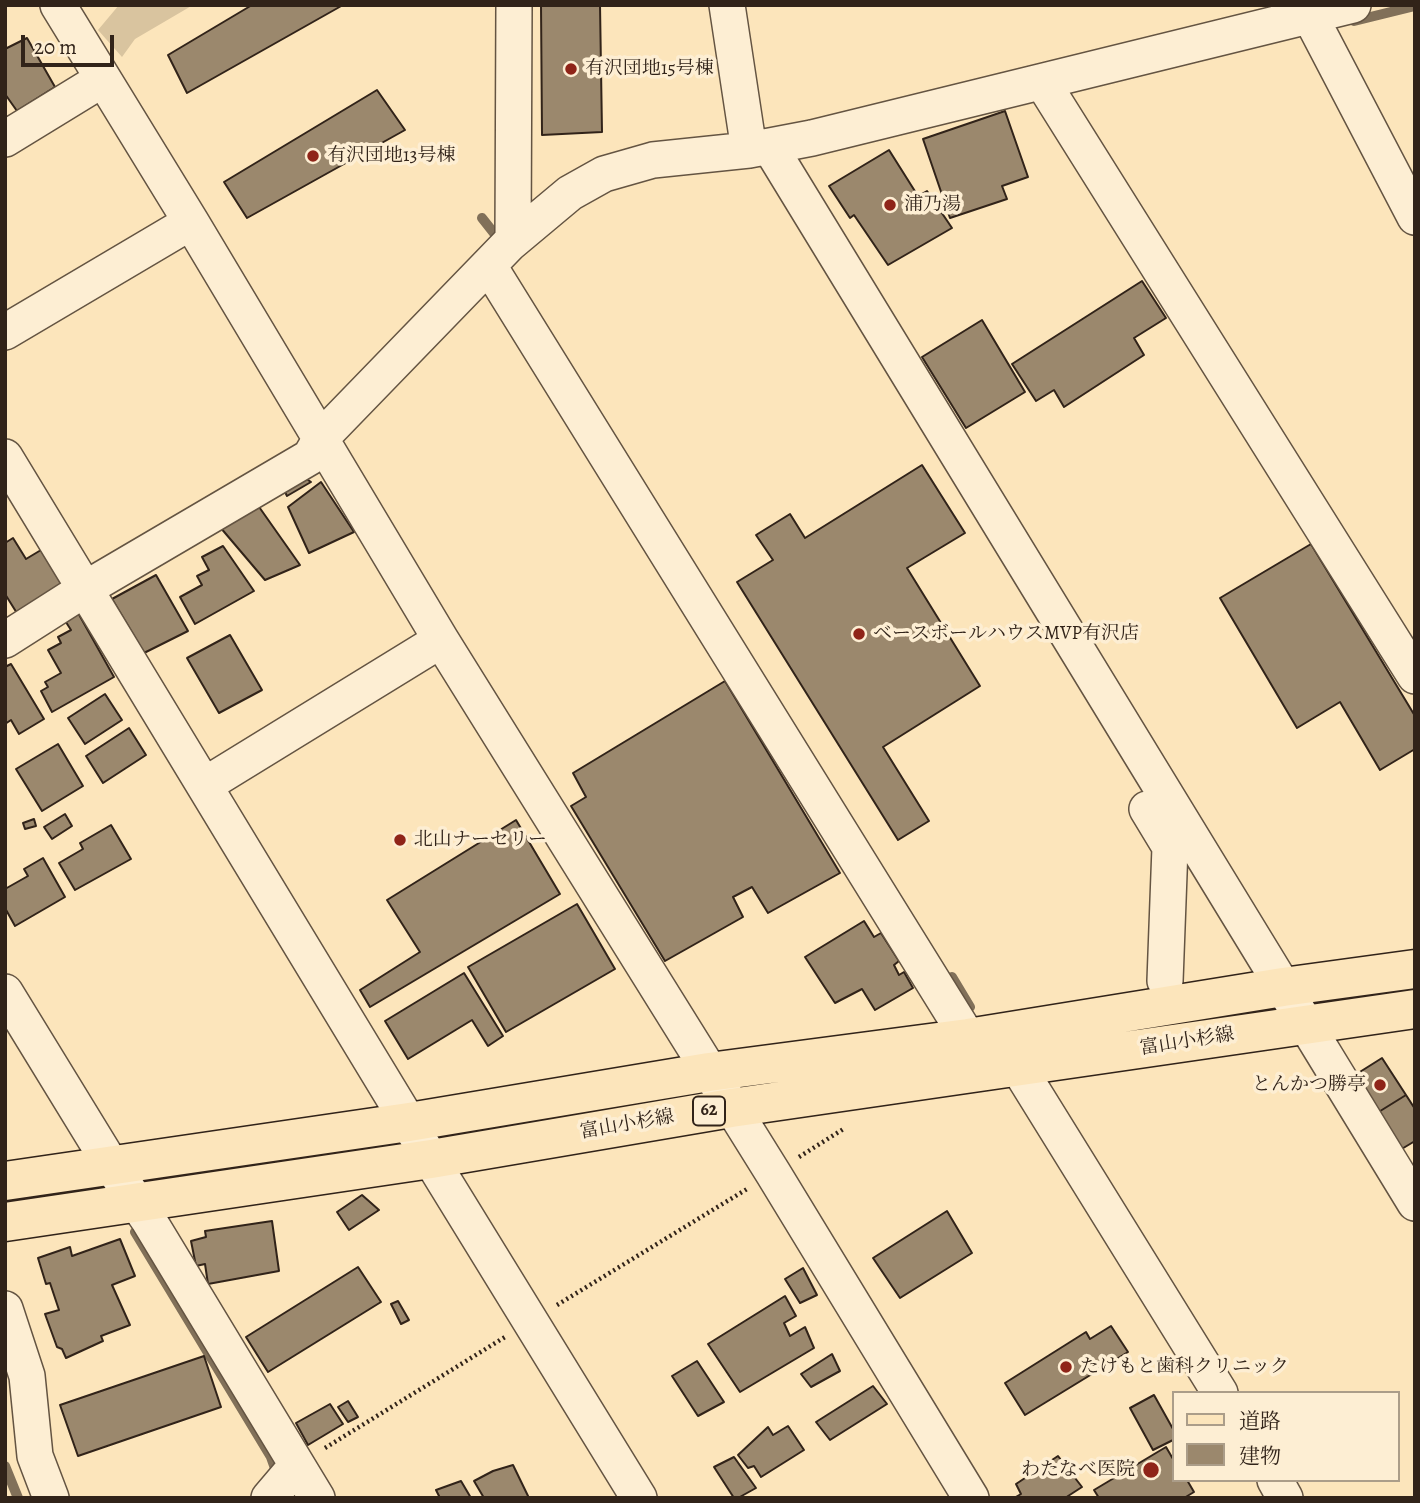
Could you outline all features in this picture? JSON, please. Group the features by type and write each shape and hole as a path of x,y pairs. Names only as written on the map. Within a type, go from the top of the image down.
{"main road":[{"name":"富山小杉線","path":"5,1181 409,1122 709,1072 968,1038 1283,987 1415,969"},
{"name":"富山小杉線","path":"5,1223 431,1159 731,1108 1415,1009"}],"street":[{"path":"58,5 441,640 773,1173 971,1498"},
{"path":"513,240 514,5"},
{"path":"727,5 760,148 1151,794 1170,848 1166,981"},
{"path":"5,640 85,589 310,457 321,438 513,240 570,193 604,174 653,160 760,148 1043,83 1353,5"},
{"path":"1310,16 1415,217"},
{"path":"5,139 103,79"},
{"path":"1043,83 1415,676"},
{"path":"5,332 191,222"},
{"path":"489,266 968,1038"},
{"path":"928,451 1151,794 1283,987 1415,1203"},
{"path":"5,457 639,1498"},
{"path":"205,785 441,640"},
{"path":"5,992 317,1498"},
{"path":"1018,1068 1219,1391"},
{"path":"5,1309 27,1376 35,1456 51,1498"},
{"path":"269,1498 297,1465"},
{"path":"1276,1482 1285,1498"}],"path":[{"path":"297,1465 851,1124"}],"shaded area":[{"path":"119,5 193,5 135,39 122,57 98,30"}],"building":[{"path":"252,5 343,5 187,93 168,55"},
{"name":"有沢団地15号棟","path":"541,5 600,5 602,132 542,135"},
{"path":"27,38 55,87 17,111 5,94 5,49"},
{"name":"有沢団地13号棟","path":"377,90 405,130 247,218 224,182"},
{"path":"1005,111 1028,177 1002,186 1007,199 950,218 923,139"},
{"name":"浦乃湯","path":"889,150 918,196 927,191 952,228 888,265 854,215 850,218 829,186"},
{"path":"1142,281 1166,318 1134,338 1144,355 1064,407 1054,390 1036,401 1012,364"},
{"path":"982,320 1025,392 966,428 922,357"},
{"name":"ベースボールハウスMVP有沢店","path":"922,465 965,533 907,568 980,686 883,747 929,821 898,840 737,582 773,560 756,535 790,514 805,538"},
{"path":"301,475 311,482 287,496 283,488"},
{"path":"321,482 354,532 309,553 288,507"},
{"path":"257,504 300,565 265,580 220,527"},
{"path":"13,538 26,559 41,550 66,591 20,618 5,594 5,543"},
{"path":"1311,544 1415,716 1415,749 1380,770 1340,702 1297,728 1220,598"},
{"path":"223,546 254,591 195,624 180,597 202,585 197,576 209,570 202,557"},
{"path":"156,575 188,631 144,653 112,599"},
{"path":"77,611 114,677 52,712 41,691 48,687 45,682 61,673 48,650 61,643 58,637 71,630 64,619"},
{"path":"230,635 262,690 219,713 187,658"},
{"path":"11,664 44,719 19,734 11,720 5,724 5,667"},
{"path":"725,681 840,873 768,913 752,887 733,897 743,917 665,961 571,806 586,797 573,773"},
{"path":"105,694 122,720 85,744 68,718"},
{"path":"129,728 146,755 103,783 86,756"},
{"path":"58,744 83,786 42,811 16,769"},
{"path":"65,814 72,826 52,839 44,827"},
{"path":"34,819 36,826 25,829 23,823"},
{"path":"516,820 560,894 370,1007 360,990 420,952 387,900"},
{"path":"111,825 131,859 75,890 59,863 83,849 80,843"},
{"path":"43,858 65,897 15,926 5,908 5,889 28,876 24,869"},
{"path":"577,904 615,969 506,1032 468,967"},
{"path":"864,921 874,937 881,933 899,961 894,965 899,975 904,972 913,988 875,1010 862,989 835,1003 805,957"},
{"path":"464,973 503,1036 488,1046 472,1020 408,1059 385,1021"},
{"name":"とんかつ勝亭","path":"1382,1058 1406,1095 1377,1113 1355,1075"},
{"path":"1406,1095 1415,1109 1415,1141 1400,1150 1377,1113"},
{"path":"362,1195 379,1210 349,1230 337,1212"},
{"path":"947,1211 972,1253 900,1298 873,1258"},
{"path":"272,1221 279,1271 208,1284 205,1264 196,1266 191,1241 206,1237 205,1231"},
{"path":"120,1239 135,1276 112,1285 130,1325 101,1336 103,1341 66,1358 62,1349 57,1347 45,1314 59,1310 50,1283 46,1284 38,1258 70,1247 72,1256"},
{"path":"358,1267 381,1302 268,1372 246,1337"},
{"path":"803,1268 817,1295 800,1303 785,1279"},
{"path":"785,1296 796,1316 784,1323 790,1336 805,1327 814,1348 740,1392 708,1344"},
{"path":"398,1301 409,1320 401,1324 391,1304"},
{"name":"たけもと歯科クリニック","path":"1111,1326 1128,1352 1025,1415 1005,1383 1086,1332 1090,1339"},
{"path":"832,1354 840,1371 811,1387 801,1374"},
{"path":"204,1356 221,1407 78,1456 60,1405"},
{"path":"697,1361 724,1402 698,1416 672,1376"},
{"path":"873,1386 887,1404 830,1440 816,1422"},
{"path":"1154,1395 1172,1427 1172,1440 1153,1450 1130,1408"},
{"path":"348,1401 358,1417 348,1422 338,1407"},
{"path":"330,1404 343,1424 308,1445 296,1423"},
{"path":"788,1426 804,1450 761,1477 754,1466 748,1468 738,1455 768,1427 773,1435"},
{"name":"わたなべ医院","path":"1166,1447 1172,1457 1172,1482 1188,1482 1194,1492 1184,1498 1099,1498 1094,1490"},
{"path":"1058,1456 1082,1487 1065,1498 1014,1498 1021,1494 1016,1484"},
{"path":"734,1457 756,1488 738,1498 734,1498 714,1467"},
{"path":"513,1465 529,1498 484,1498 474,1481"},
{"path":"461,1481 471,1498 440,1498 436,1490"}],"waterway":[{"path":"1354,21 1415,6"},
{"path":"482,218 497,237"},
{"path":"952,977 970,1007"},
{"path":"135,1232 271,1457 276,1471 272,1475"},
{"path":"5,1466 18,1498"}],"place":[{"name":"有沢団地15号棟","path":"571,69"},
{"name":"有沢団地13号棟","path":"313,156"},
{"name":"浦乃湯","path":"890,205"},
{"name":"ベースボールハウスMVP有沢店","path":"859,634"},
{"name":"北山ナーセリー","path":"400,840"},
{"name":"とんかつ勝亭","path":"1380,1085"},
{"name":"たけもと歯科クリニック","path":"1066,1367"},
{"name":"わたなべ医院","path":"1151,1470"}]}
